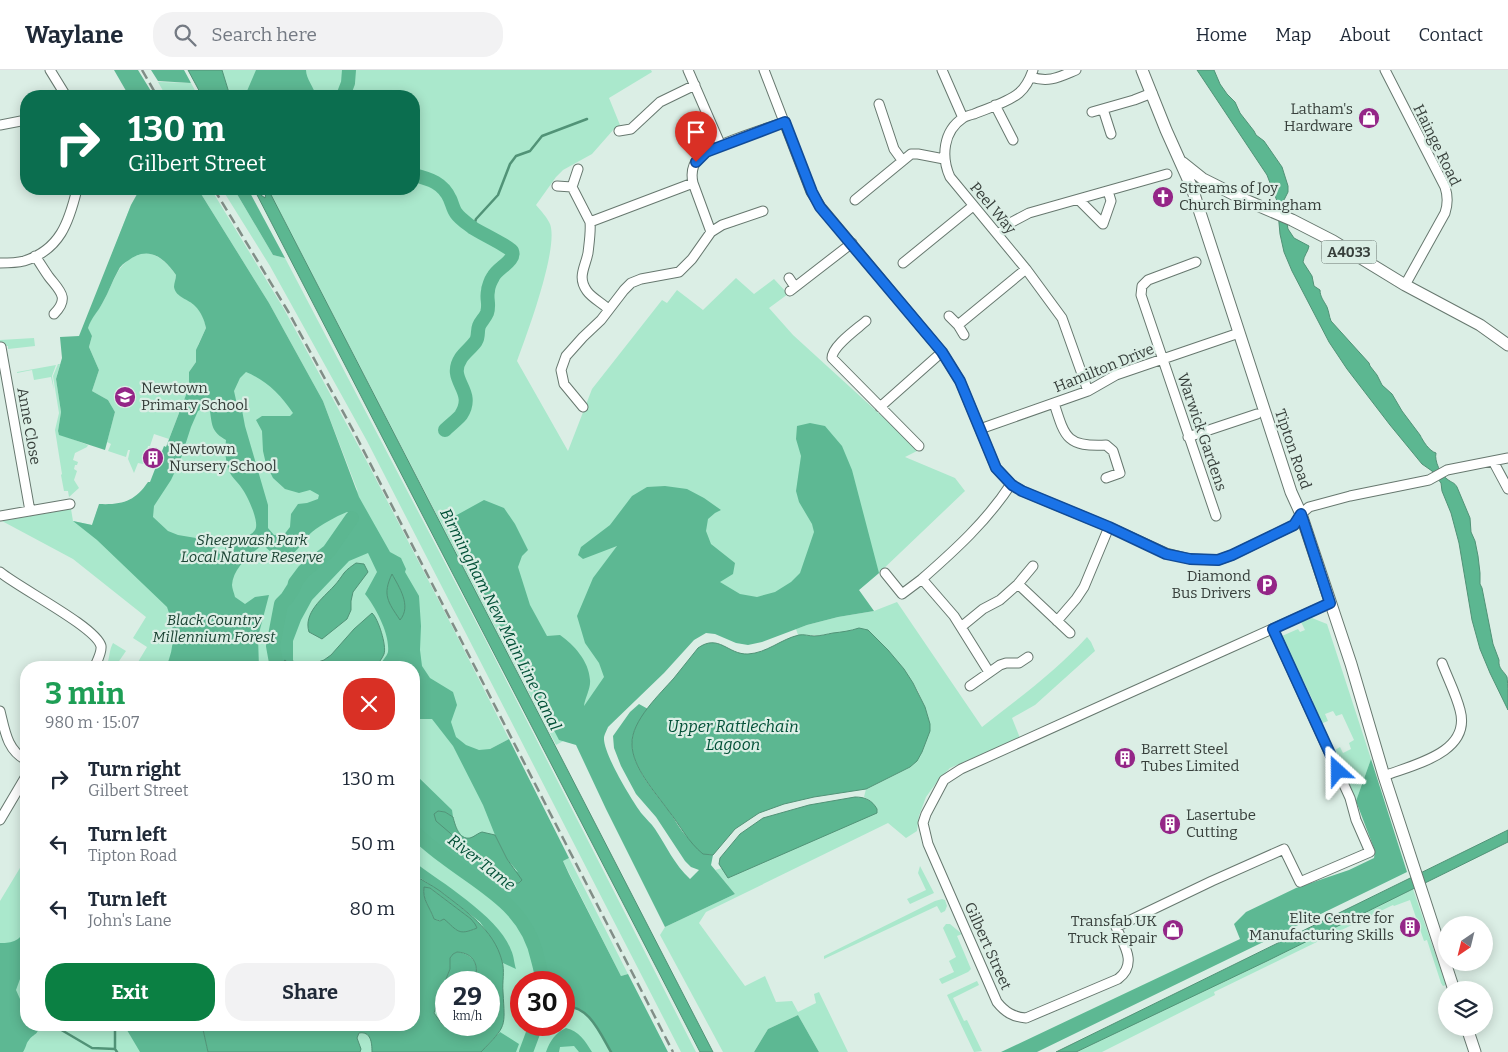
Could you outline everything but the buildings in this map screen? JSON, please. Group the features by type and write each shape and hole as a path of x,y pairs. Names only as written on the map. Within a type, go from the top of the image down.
{"main road":[{"name":"Tipton Road","path":"1142,70 1192,188 1291,492 1301,514 1351,664 1384,776 1451,981"},
{"name":"A4033","path":"1166,130 1194,162 1232,193"},
{"name":"A4033","path":"1179,158 1203,179 1333,241 1405,284 1480,325 1508,345"},
{"path":"1192,188 1197,181 1203,179"},
{"path":"1470,1036 1475,1052"}],"street":[{"path":"50,70 62,90"},
{"path":"688,70 721,146"},
{"path":"764,70 812,192 820,207 942,352 960,381 996,468 1011,484 1022,491 1109,527 1166,554 1190,559 1218,560 1294,525 1301,514 1309,507 1350,496 1431,479 1447,470 1508,458"},
{"path":"942,70 963,118"},
{"path":"855,200 911,154 944,158 946,142 950,132 963,118 1009,100 1019,93 1032,74 1040,80 1050,80 1076,70"},
{"name":"Hainge Road","path":"1385,70 1445,187 1448,204 1445,213 1405,284"},
{"path":"619,131 631,129 660,102 695,85"},
{"path":"1092,112 1152,93"},
{"path":"879,104 894,149 902,160"},
{"path":"995,105 1013,140"},
{"path":"1103,109 1111,134"},
{"path":"0,126 20,121"},
{"path":"711,232 693,183 693,168 699,158 706,152 785,122"},
{"name":"Peel Way","path":"944,158 950,177 1049,298 1062,318 1088,391"},
{"path":"578,169 572,187 590,222 591,228 588,254 581,274 582,279 588,292 608,309"},
{"path":"998,235 1020,217 1168,174"},
{"path":"590,222 693,183"},
{"path":"557,186 572,187"},
{"path":"1079,200 1103,228 1111,201 1108,192"},
{"path":"0,263 22,261 35,256 51,246 63,232 76,195"},
{"path":"903,263 974,206"},
{"path":"582,407 564,384 561,370 566,356 601,320 624,290 641,279 679,272 692,259 711,232 722,225 763,211"},
{"path":"789,278 793,289 852,243"},
{"path":"35,256 62,292 62,303 54,314"},
{"name":"Warwick Gardens","path":"1196,262 1148,280 1142,286 1141,295 1216,516"},
{"path":"958,325 1026,270"},
{"path":"949,316 964,334"},
{"path":"866,321 835,348 831,355 833,360 920,446"},
{"name":"Hamilton Drive","path":"980,429 1088,391 1116,375 1239,333"},
{"name":"Anne Close","path":"1,347 30,511"},
{"path":"880,407 942,352"},
{"path":"1054,403 1062,427 1069,439 1082,445 1106,445 1113,451 1120,473 1106,478"},
{"path":"1188,437 1257,414"},
{"path":"1493,461 1508,489"},
{"path":"885,573 902,594 950,555 990,513 1011,484"},
{"path":"0,516 70,504"},
{"path":"1057,621 1084,587 1109,527"},
{"path":"962,627 983,609 1000,600 1018,584 1033,566"},
{"path":"0,572 10,581 73,618 95,636 101,645 101,652 97,661"},
{"path":"922,579 962,627 989,672"},
{"path":"1018,584 1070,633"},
{"name":"Gilbert Street","path":"1273,629 1350,798 1356,820 1370,852 1300,882 1284,849 1116,927 1128,956 1127,968 1124,974 1118,978 1026,1018 1017,1017 1003,1009 997,1002 928,844 923,823 944,780 961,769 1330,603"},
{"path":"970,686 1000,665 1019,663 1028,657"},
{"path":"1384,776 1440,754 1452,745 1459,732 1460,711 1442,663"},
{"path":"0,711 6,739 20,756"},
{"path":"0,820 20,786"}],"green space":[{"path":"114,70 138,70 150,90 126,90"},
{"path":"151,70 184,70 191,83 158,81"},
{"path":"222,70 651,70 652,72 609,98 620,125 614,129 592,154 563,170 536,205 546,216 550,224 552,236 541,291 517,361 568,451 592,389 662,300 667,303 677,290 703,310 736,278 754,294 774,279 788,294 769,308 793,335 919,450 905,457 955,478 965,491 859,590 712,619 580,732 556,745 271,195 420,195 420,90 228,90"},
{"path":"256,70 306,70 307,77 314,90 247,90"},
{"path":"158,82 191,83 195,90 163,90"},
{"name":"Sheepwash Park Local Nature Reserve","path":"137,195 144,195 358,492 323,401 269,303 202,195 215,195 284,309 365,458 509,739 490,749 645,1052 0,1052 0,901 20,868 20,1031 420,1031 420,661 139,661 147,647 133,638 146,617 73,559 2,521 71,509 73,521 92,525 98,508 121,507 148,490 221,322 173,261 153,250 134,251 106,270 131,205"},
{"name":"Black Country Millennium Forest","path":"137,195 202,195 269,303 323,401 359,497 390,552 401,558 406,569 405,572 419,596 422,666 430,678 453,692 457,705 451,722 456,737 466,745 479,750 490,749 509,739 569,858 563,861 569,874 621,976 628,974 668,1052 611,1052 593,1022 587,1015 575,1008 575,971 541,971 539,955 529,932 514,912 476,878 420,837 420,779 452,810 453,817 445,812 438,811 471,851 518,872 507,859 483,805 453,746 432,719 420,719 420,661 383,661 388,652 385,629 374,606 365,594 377,572 368,553 349,561 312,600 301,620 293,641 293,661 278,661 280,632 289,602 307,575 344,537 352,518 350,513 347,512 324,523 312,532 286,558 280,560 263,545 248,557 235,573 232,585 235,597 245,604 255,597 269,595 258,637 259,661 169,661 173,630 167,607 97,540 73,521 92,525 99,504 115,504 128,501 150,482 164,446 166,447 189,387 189,372 196,362 196,350 206,328 197,308 175,291 176,275 166,263 156,256 149,254 136,256 125,262 119,269 88,328 92,336 89,347 99,370 92,391 108,400 115,412 105,450 59,435 61,412 56,379 62,358 60,337 79,336","holes":["246,372 272,389 293,413 290,416 262,416 256,420 262,431 266,464 273,478 285,489 299,493 310,490 319,495 318,499 298,504 291,514 290,527 283,536 274,535 268,528 268,505 242,410 236,400 234,391 240,378","205,407 210,411 215,431 226,440 226,456 229,471 245,493 256,522 255,530 252,533 246,537 226,542 222,553 207,542 168,531 153,517 154,506 171,480 180,461 198,411"]},
{"path":"226,195 238,195 273,255 285,258 485,639 696,1052 681,1052 367,441 270,266"},
{"path":"238,195 251,195 285,258 273,255"},
{"path":"144,253 158,257 173,271 176,275 175,289 198,309 206,328 198,345 196,362 189,372 189,387 169,439 154,434 150,446 148,446 143,464 138,463 134,473 128,459 130,450 128,450 126,457 108,451 111,444 107,442 115,412 108,400 92,391 99,370 89,347 92,336 87,328 122,266 128,260"},
{"path":"34,338 35,346 8,349 8,346 0,346 0,340"},
{"path":"58,364 60,364 56,379 61,412 59,434 88,445 75,453 73,460 78,462 74,469 77,471 74,480 79,488 69,497 68,491 64,491 55,430 59,413 53,376"},
{"path":"56,365 52,376 54,390 51,377 34,380 32,370 17,373 17,372"},
{"path":"810,423 825,426 842,446 852,470 879,573 859,590 874,611 807,625 762,642 748,645 736,643 715,634 706,633 694,640 664,673 608,727 604,737 605,745 619,777 637,808 655,829 679,867 690,879 699,870 691,867 685,861 656,817 636,794 614,748 613,736 630,712 639,704 648,709 637,725 632,739 633,753 640,771 685,835 708,855 713,855 711,865 735,894 665,927 576,745 559,740 446,521 484,500 504,508 515,524 528,550 522,556 518,567 530,605 547,636 560,635 575,649 587,666 590,683 584,706 604,677 599,663 585,643 577,616 593,578 617,546 583,559 578,555 581,547 610,525 632,496 647,487 665,486 687,489 721,510 708,519 706,531 711,544 735,563 733,574 720,582 740,594 757,597 775,592 791,582 800,573 814,532 812,524 799,502 796,491 801,456 796,439 797,426"},
{"path":"897,602 982,727 1050,673 1087,637 1095,651 1035,705 1012,718 1020,738 950,768 939,779 926,797 919,816 917,831 906,838 888,823 706,912 699,923 745,986 765,976 776,1002 792,1001 798,1012 816,1003 814,994 819,992 848,1052 819,1052 798,1015 768,1029 754,1052 723,1052 660,935 665,927 735,894 715,870 722,868 729,878 871,801 864,797 866,789 910,767 922,752 928,716 918,691 904,669 868,630 859,628 842,633 798,635 796,629 838,617 874,611"},
{"path":"1312,618 1327,624 1371,759 1356,801 1335,750 1340,747 1343,753 1351,749 1349,743 1354,740 1342,714 1336,716 1333,711 1325,714 1328,721 1320,724 1312,705 1313,701 1303,680 1300,679 1282,636 1298,629 1300,632 1305,630 1301,622"},
{"path":"113,643 126,651 119,661 108,661"},
{"path":"1371,759 1407,872 1037,1052 1001,1052 1240,939 1234,924 1246,912 1296,888 1349,870 1374,858 1375,851 1356,801"},
{"path":"569,858 628,974 621,976 563,861"},
{"path":"420,866 483,913 505,938 513,955 516,969 503,963 493,941 480,922 420,878"},
{"path":"920,866 934,893 910,904 907,899 926,890 918,873"},
{"path":"424,886 430,888 471,919 477,928 462,932 457,931 447,923 434,919 425,899"},
{"path":"1413,889 1438,962 1438,971 1441,971 1445,981 1440,981 1427,940 1424,941 1410,900 1393,905 1214,992 1215,995 1102,1052 1076,1052"},
{"path":"942,899 945,900 947,906 945,911 941,913 937,906 824,959 824,956"},
{"path":"946,924 950,924 962,934 957,936 971,969 942,984 939,979 954,972 949,961 956,957 943,928"},
{"path":"20,937 20,979 16,990 20,999 20,1031 38,1031 28,1041 23,1052 0,1052 0,943 15,941"},
{"path":"457,952 468,955 476,966 476,971 449,971 450,958"},
{"path":"977,981 979,985 953,998 964,1021 967,1020 982,1051 974,1052 947,995"},
{"path":"798,1015 819,1052 754,1052 768,1029"},
{"path":"128,1031 203,1031 208,1052 140,1052"},
{"path":"500,1032 519,1044 516,1052 481,1052 496,1036 500,1036"},
{"path":"575,1032 584,1040 592,1052 579,1052 574,1046 560,1047 559,1052 546,1052 555,1036 575,1036"}],"water":[{"path":"188,70 222,70 228,90 199,90"},
{"path":"1197,70 1214,70 1220,84 1235,102 1240,113 1256,135 1264,141 1282,167 1288,186 1288,192 1283,202 1288,229 1294,238 1309,246 1303,262 1312,276 1314,286 1320,290 1331,321 1369,363 1382,385 1392,394 1426,446 1436,453 1438,468 1442,474 1457,487 1470,518 1471,532 1478,556 1480,584 1493,644 1500,668 1507,677 1508,710 1480,649 1472,620 1459,543 1441,483 1432,471 1422,464 1390,425 1329,342 1284,252 1280,234 1277,201 1267,175"},
{"path":"257,195 265,198 266,195 271,195 713,1052 700,1052"},
{"path":"356,563 364,564 368,572 353,592 351,610 347,619 322,639 309,632 309,618 315,606 345,572"},
{"path":"392,574 405,603 405,609 400,620 392,608 387,593"},
{"path":"372,613 377,620 385,650 380,661 321,661 331,655 354,629"},
{"name":"Upper Rattlechain Lagoon","path":"859,628 868,630 904,669 925,707 930,731 917,761 910,767 866,789 814,797 784,804 759,813 735,829 713,855 703,854 688,839 651,787 636,761 633,753 633,735 647,708 698,648 705,644 718,644 748,654 761,651 799,635 819,636"},
{"path":"855,797 865,798 870,801 877,809 877,813 728,878 719,864 720,858 740,834 763,818 809,805"},
{"path":"438,811 445,812 453,817 458,831 463,837 470,838 482,832 495,835 507,859 522,880 519,883 515,883 478,854 471,851 436,821 434,814"},
{"path":"1508,830 1508,842 1267,961 1076,1052 1056,1052"},
{"path":"420,879 440,891 468,913 492,939 502,961 503,1025 500,1031 500,971 476,971 472,958 457,952 450,958 449,971 435,971 435,1036 496,1036 481,1052 372,1052 370,1038 366,1034 359,1033 357,1038 361,1049 360,1052 208,1052 203,1031 420,1031","holes":["424,887 430,888 471,919 477,928 466,932 459,931 444,919 440,921 434,919 425,900"]}],"waterway":[{"name":"River Tame","path":"345,90 349,70"},
{"path":"473,228 476,219 498,195 510,164 516,156 530,151 542,136 587,119"},
{"name":"River Tame","path":"420,177 440,185 447,194 455,211 473,228 512,251 509,261 491,280 488,288 488,310 479,326 477,339 461,358 457,366 457,373 466,399 465,406 461,415 445,430"},
{"name":"River Tame","path":"276,661 273,646 281,604 304,571 329,551 352,518"},
{"name":"River Tame","path":"420,837 488,888 514,912 524,925 532,941 541,971"},
{"path":"575,1008 587,1015 593,1022 611,1052"},
{"path":"63,1031 92,1048 115,1049"},
{"path":"115,1031 115,1049 117,1052"},
{"name":"River Tame","path":"526,1052 532,1036"}],"railway":[{"path":"142,70 154,90"},
{"path":"218,195 289,313 354,432 673,1052"}],"place":[{"name":"Latham's Hardware","path":"1369,118"},
{"name":"Streams of Joy Church Birmingham","path":"1163,197"},
{"name":"Newtown Primary School","path":"125,397"},
{"name":"Newtown Nursery School","path":"153,458"},
{"name":"Diamond Bus Drivers","path":"1267,585"},
{"name":"Barrett Steel Tubes Limited","path":"1125,758"},
{"name":"Lasertube Cutting","path":"1170,824"},
{"name":"Elite Centre for Manufacturing Skills","path":"1410,927"},
{"name":"Transfab UK Truck Repair","path":"1173,930"}],"route":[{"path":"696,162 706,152 785,122 812,192 820,207 942,352 960,381 996,468 1012,485 1022,491 1109,527 1166,554 1190,559 1218,560 1232,555 1294,525 1301,514 1330,603 1273,629 1338,771"}],"water label":[{"name":"Birmingham New Main Line Canal","path":"501,619"}]}
